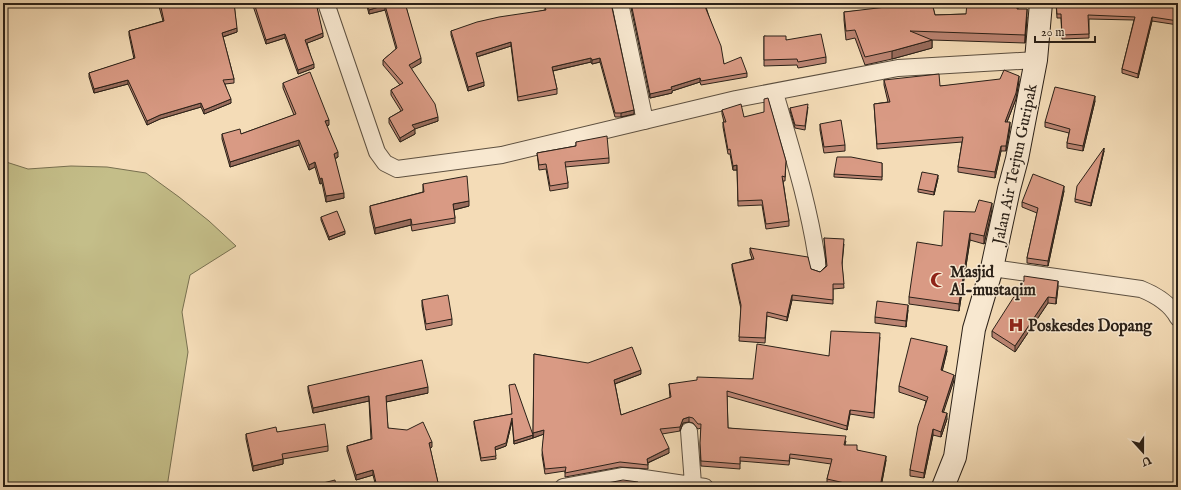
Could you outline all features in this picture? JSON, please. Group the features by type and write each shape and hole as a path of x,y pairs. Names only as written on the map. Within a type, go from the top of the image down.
{"street":[{"path":"326,3 377,152 382,160 393,168 406,169 502,155 736,99 775,93 898,68 1036,60"},
{"path":"620,3 645,121"},
{"name":"Jalan Air Terjun Guripak","path":"943,487 955,457 974,329 992,268 1009,188 1017,159 1036,60 1041,3"},
{"path":"775,93 796,162 813,228 818,267"},
{"path":"992,268 1141,289 1158,296 1178,318"},
{"path":"563,487 622,476 699,486 689,431"}],"shaded area":[{"path":"3,161 28,169 71,166 107,167 146,173 209,221 236,246 190,275 182,312 188,352 167,487 3,487"}],"building":[{"path":"160,3 234,3 237,28 222,33 234,79 223,80 231,99 204,110 201,103 160,115 147,121 128,80 94,89 89,73 135,58 129,31 164,21"},
{"path":"254,3 316,3 323,33 305,40 314,64 298,70 285,34 266,40"},
{"path":"367,3 405,3 421,58 409,65 435,104 438,117 412,125 415,129 400,138 389,118 403,110 391,90 403,83 383,60 397,48 385,5 369,10"},
{"path":"550,3 611,3 634,110 615,113 600,58 592,60 591,58 552,67 557,89 518,97 511,42 476,53 484,82 468,87 451,31 477,22 499,17 546,10 545,7 550,6"},
{"path":"631,3 707,3 704,4 721,46 724,64 741,57 747,73 701,81 700,78 671,87 672,89 650,94"},
{"path":"906,3 932,3 935,15 966,14 967,3 1018,3 1017,9 1027,9 1025,35 910,31 932,40 865,57 855,30 846,31 844,12 886,6 907,7"},
{"path":"1056,3 1178,3 1178,21 1152,17 1138,74 1122,69 1135,17 1088,15 1089,34 1062,35 1061,14 1057,14"},
{"path":"821,34 826,57 798,62 797,59 764,60 764,36 786,36 786,40"},
{"path":"1004,70 1019,76 1016,93 1005,122 1010,122 1006,146 1001,146 995,172 958,167 963,137 877,144 874,104 890,102 884,80 939,74 940,86 1000,79"},
{"path":"310,72 329,120 325,121 338,152 334,154 344,193 326,196 322,178 320,179 315,162 309,165 299,140 230,162 222,134 240,129 241,134 296,114 283,83"},
{"path":"1055,87 1095,96 1083,146 1067,143 1070,129 1045,122"},
{"path":"768,98 786,161 785,177 782,176 789,221 766,224 762,200 738,201 737,165 733,166 730,149 728,150 723,122 726,122 722,110 741,104 744,117 764,112 764,99"},
{"path":"808,104 805,126 795,125 790,108"},
{"path":"841,120 845,145 824,147 820,124"},
{"path":"607,136 609,158 565,162 568,183 550,186 546,164 539,165 537,153 576,146 576,142"},
{"path":"1104,148 1091,203 1075,199 1077,186"},
{"path":"837,157 851,157 882,163 882,177 834,174"},
{"path":"922,172 938,175 934,192 918,189"},
{"path":"1033,174 1064,186 1048,261 1027,258 1038,208 1022,202"},
{"path":"467,176 469,201 453,204 455,218 412,225 411,219 375,228 370,206 424,192 423,184"},
{"path":"979,200 992,203 984,236 970,233 959,304 909,297 917,242 942,246 944,211 975,212"},
{"path":"337,211 345,231 329,237 321,217"},
{"path":"824,238 844,239 842,263 844,284 833,284 833,300 792,295 787,317 767,312 765,338 739,337 741,305 732,264 754,259 750,248 808,257 811,269 820,272 827,266"},
{"path":"1024,276 1058,281 1056,298 1048,297 1015,346 992,331 1024,281"},
{"path":"448,295 452,319 426,324 422,300"},
{"path":"877,301 908,305 906,321 875,317"},
{"path":"831,331 880,333 874,413 850,410 847,426 727,391 728,428 846,436 844,445 857,445 857,450 886,456 880,487 858,487 827,479 832,459 790,454 789,461 740,457 740,464 701,461 701,424 698,424 693,418 689,417 683,419 680,427 660,429 669,448 647,459 648,465 620,462 565,473 566,467 545,469 542,450 544,430 533,433 534,354 588,363 632,347 641,370 614,380 621,415 671,397 669,384 697,380 697,377 753,379 757,344 829,356"},
{"path":"911,338 947,346 941,370 954,375 942,412 947,413 941,432 933,429 924,473 910,470 918,426 928,397 899,386"},
{"path":"422,360 428,387 386,396 388,428 407,430 423,422 432,442 429,443 439,487 377,487 373,470 356,475 347,446 372,439 369,396 313,408 308,386"},
{"path":"515,384 533,435 514,441 512,418 506,443 495,447 496,456 481,458 474,421 512,414 509,385"},
{"path":"325,424 328,446 282,454 283,459 253,466 246,434 276,427 277,432"},
{"path":"335,480 336,487 320,487 319,484"},
{"path":"623,480 638,482 638,487 587,487"}],"place":[{"name":"Masjid Al-mustaqim","path":"938,280"},
{"name":"Poskesdes Dopang","path":"1016,325"}]}
